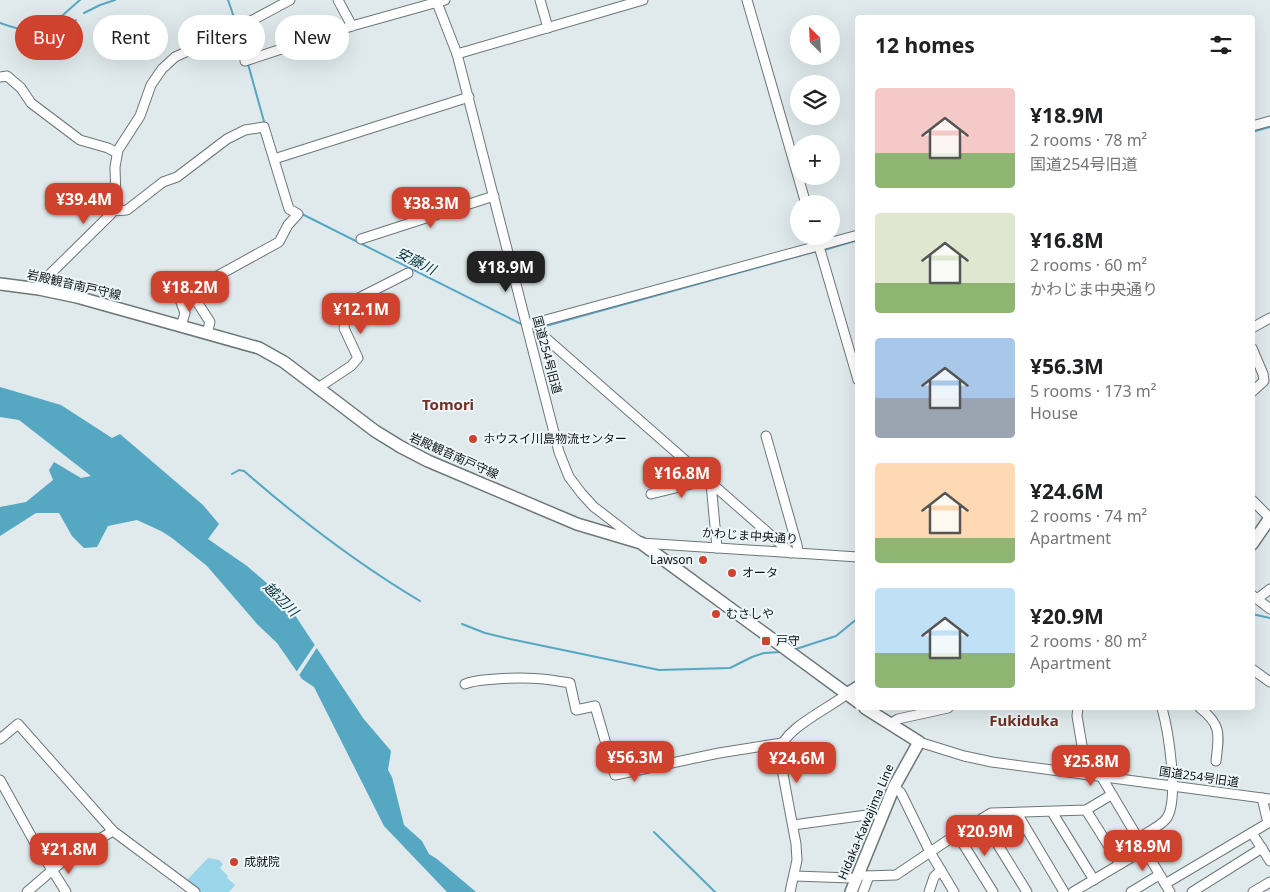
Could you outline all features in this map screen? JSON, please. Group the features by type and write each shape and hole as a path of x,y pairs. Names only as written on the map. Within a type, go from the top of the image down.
{"main road":[{"name":"岩殿観音南戸守線","path":"0,284 40,289 259,348 284,362 375,430 401,447 428,461 577,524 641,543 847,694"},
{"path":"1255,540 1270,518"},
{"path":"855,689 847,694 855,700"},
{"path":"868,710 919,742"},
{"name":"Hidaka-Kawajima Line","path":"851,892 860,876 894,787 919,742"}],"street":[{"path":"40,289 43,281 112,211 116,201 115,167 117,153 140,116 151,86 162,69 175,57 233,30 290,0"},
{"path":"338,0 352,26"},
{"path":"540,0 548,28"},
{"path":"458,54 643,0"},
{"path":"747,0 803,195"},
{"path":"244,61 352,26 440,1"},
{"name":"国道254号旧道","path":"440,1 458,54 559,452 569,478 575,487 594,507 641,543"},
{"path":"0,77 7,76 21,88 31,103 80,140 108,148 117,153"},
{"path":"274,159 468,96"},
{"path":"1255,125 1270,121"},
{"path":"112,211 127,210 164,182 177,177 227,139 246,130 264,127 289,209 298,214 288,225 279,242 179,297 186,313 181,326"},
{"path":"361,239 494,196"},
{"path":"526,326 855,236"},
{"path":"818,246 855,370"},
{"path":"318,388 351,366 358,358 344,328 347,304 408,273"},
{"path":"190,291 210,322 207,333"},
{"path":"1255,326 1270,318"},
{"path":"536,323 540,333 709,482 794,553 797,545 766,436"},
{"path":"1255,355 1264,381 1255,389"},
{"path":"651,494 709,482"},
{"path":"709,482 717,548"},
{"path":"1255,503 1270,518"},
{"name":"かわじま中央通り","path":"641,543 855,557"},
{"path":"1270,589 1255,597 1270,610"},
{"path":"1255,671 1270,682"},
{"path":"465,684 486,680 520,678 538,678 570,683 576,710 594,706 615,775 719,753 782,743"},
{"path":"790,892 797,860 793,825 779,753 782,743 788,735 847,694"},
{"path":"890,724 898,719 939,710"},
{"path":"1078,710 1086,775"},
{"path":"1137,839 1166,821 1171,809 1172,769 1162,710"},
{"path":"1203,710 1212,717 1218,734 1216,761"},
{"path":"0,739 18,724 113,831 195,892"},
{"name":"国道254号旧道","path":"919,742 992,762 1266,799"},
{"path":"1101,776 1167,888 1268,823 1266,799"},
{"path":"0,780 3,791 66,892"},
{"path":"894,787 901,793 930,852 954,892"},
{"path":"794,876 896,875 957,834 991,814 1086,810 1111,795"},
{"path":"1086,810 1120,864"},
{"path":"1052,812 1094,880"},
{"path":"1017,813 1064,892"},
{"path":"793,825 874,814 882,816"},
{"path":"982,819 1027,892"},
{"path":"27,892 64,860 113,831"},
{"path":"1252,833 1270,861"},
{"path":"957,834 993,892"},
{"path":"1192,892 1262,848"},
{"path":"1073,892 1144,850"},
{"path":"930,892 934,876 941,870"},
{"path":"1131,892 1159,875"},
{"path":"860,876 863,892"},
{"path":"1253,892 1270,882"}],"shaded area":[{"path":"208,858 219,860 223,864 220,868 235,885 229,892 199,892 185,882"}],"water":[{"name":"越辺川","path":"0,387 61,405 112,438 120,434 203,505 219,524 208,539 247,566 283,597 363,718 391,751 388,770 392,777 404,825 422,841 429,854 476,892 447,892 384,826 314,687 302,679 277,643 257,624 207,566 172,538 137,520 108,526 97,547 84,548 72,536 59,513 36,513 0,536 0,507 26,502 53,480 49,470 54,462 81,478 91,476 19,420 0,417"}],"pier":[{"path":"316,643 318,646 298,677 295,674"}],"waterway":[{"path":"0,23 27,30 45,28 80,0"},
{"path":"84,13 115,0"},
{"name":"安藤川","path":"228,0 233,15"},
{"name":"安藤川","path":"248,64 265,125"},
{"name":"安藤川","path":"1255,131 1270,127"},
{"name":"安藤川","path":"300,213 523,325"},
{"name":"安藤川","path":"824,250 855,241"},
{"name":"安藤川","path":"542,327 817,251"},
{"path":"232,474 239,470 244,471 329,540 374,572 420,601"},
{"path":"1255,615 1270,618"},
{"path":"793,650 836,636 855,620"},
{"path":"462,624 485,633 510,639 659,670 730,668 764,653 781,652"},
{"path":"654,832 715,892"}],"place":[{"name":"ホウスイ川島物流センター","path":"473,439"},
{"name":"Lawson","path":"703,560"},
{"name":"オータ","path":"732,573"},
{"name":"むさしや","path":"716,614"},
{"name":"戸守","path":"766,641"},
{"name":"成就院","path":"234,862"}],"district":[{"name":"Tomori","path":"448,405"},
{"name":"Fukiduka","path":"1024,721"}]}
